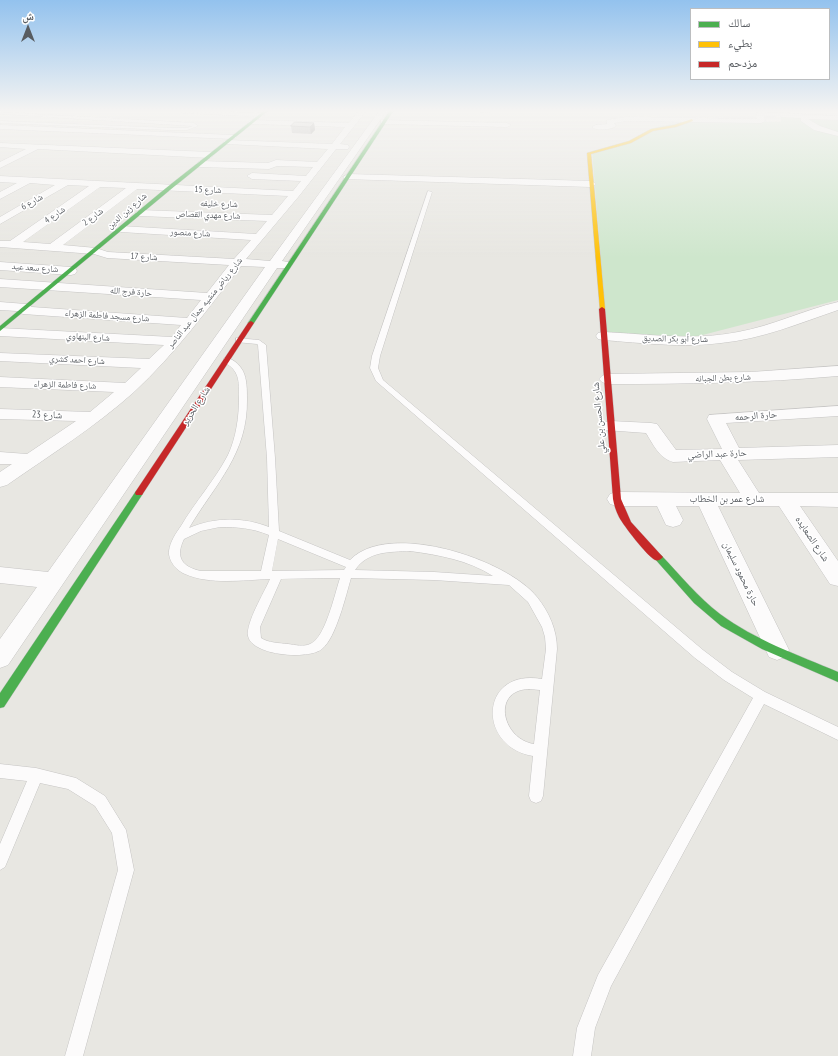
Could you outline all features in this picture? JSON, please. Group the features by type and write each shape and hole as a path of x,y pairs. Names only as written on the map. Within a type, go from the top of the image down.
{"street":[{"path":"0,166 12,159"},
{"name":"شارع زين الدين","path":"0,329 205,159"},
{"path":"300,159 320,164"},
{"path":"302,159 320,164"},
{"name":"شارع رياض منشيه جمال عبد الناصر","path":"0,481 94,417 129,388 176,341 233,268 323,159"},
{"path":"169,175 238,175 320,164 331,159"},
{"name":"شارع الحرير","path":"332,190 350,159"},
{"name":"شارع الحرير","path":"1,656 222,339 281,265 355,159"},
{"name":"شارع الحسن بن علي","path":"589,159 617,499 620,512 626,523 707,609 724,623 748,637 838,677"},
{"path":"182,164 269,166 277,163 320,164"},
{"path":"320,164 332,190"},
{"path":"320,164 332,190"},
{"name":"شارع 15","path":"0,180 168,189 320,164"},
{"path":"0,166 15,167"},
{"path":"0,196 27,181"},
{"name":"شارع 6","path":"0,221 65,183"},
{"path":"332,190 591,184"},
{"name":"شارع 4","path":"12,245 97,185"},
{"name":"شارع 2","path":"52,248 134,187"},
{"path":"152,202 168,203"},
{"path":"269,206 285,207"},
{"name":"شارع مهدي القصاص","path":"140,213 275,218"},
{"name":"شارع منصور","path":"121,229 259,237"},
{"name":"شارع 17","path":"0,244 96,251 107,255 168,259 233,268 281,265"},
{"path":"160,270 168,259"},
{"name":"شارع الحرير","path":"0,703 227,360 281,265"},
{"name":"شارع سعد عيد","path":"0,266 71,271"},
{"path":"213,273 233,268"},
{"name":"حارة فرج الله","path":"0,283 210,297"},
{"name":"شارع مسجد فاطمة الزهراء","path":"0,306 191,322"},
{"name":"شارع أبو بكر الصديق","path":"603,336 697,341 723,339 746,335 838,306"},
{"name":"شارع البنهاوي","path":"0,332 176,341"},
{"path":"222,339 239,340"},
{"name":"شارع احمد كشري","path":"0,357 153,364"},
{"path":"22,383 44,359"},
{"name":"شارع بطن الجبانه","path":"607,379 711,379 838,371"},
{"name":"شارع فاطمة الزهراء","path":"0,382 129,388"},
{"name":"حارة الرحمه","path":"729,454 715,419 838,411"},
{"name":"شارع 23","path":"0,414 94,417"},
{"name":"حارة عبد الراضي","path":"611,426 651,428 668,454 673,456 838,451"},
{"path":"729,454 754,500"},
{"path":"0,458 32,460"},
{"name":"شارع عمر بن الخطاب","path":"617,499 838,500"},
{"path":"663,499 673,520"},
{"name":"حارة محمود سليمان","path":"705,499 777,650"},
{"name":"شارع الصعايده","path":"785,500 838,578"},
{"path":"0,575 54,581"}],"lane":[{"path":"430,192 376,356 374,368 380,381 700,654 728,676 761,696 838,734"},
{"path":"239,340 253,341 262,345 271,458 274,533 266,575"},
{"path":"227,360 235,364 240,370 242,376 243,405 239,435 233,455 180,536 174,551 178,565 193,574 214,576 278,575 349,569 430,574 513,582"},
{"path":"180,536 199,528 220,523 240,523 259,526 349,569"},
{"path":"278,575 254,627 253,635 256,641 262,646 308,650 319,645 326,635 349,569 364,555 380,549 398,548 428,550 458,556 479,564 513,582 531,597 544,616 551,637 536,796"},
{"path":"540,751 523,748 508,737 500,723 498,708 504,694 516,685 531,683 547,686"},
{"path":"582,1056 586,1028 604,981 761,696"},
{"path":"0,771 36,775 71,783 100,801 119,830 126,870 74,1056"},
{"path":"0,862 36,775"}],"green space":[{"path":"593,159 838,159 838,300 691,338 607,332"}],"traffic: fast":[{"path":"0,329 205,159"},
{"path":"251,323 359,159"},
{"path":"0,703 139,493"},
{"path":"658,557 707,609 725,623 766,646 838,677"}],"traffic: slow":[{"path":"590,159 602,309"}],"traffic: jam":[{"path":"602,309 617,499 623,516 628,524 658,557"},
{"path":"139,493 251,323"}]}
